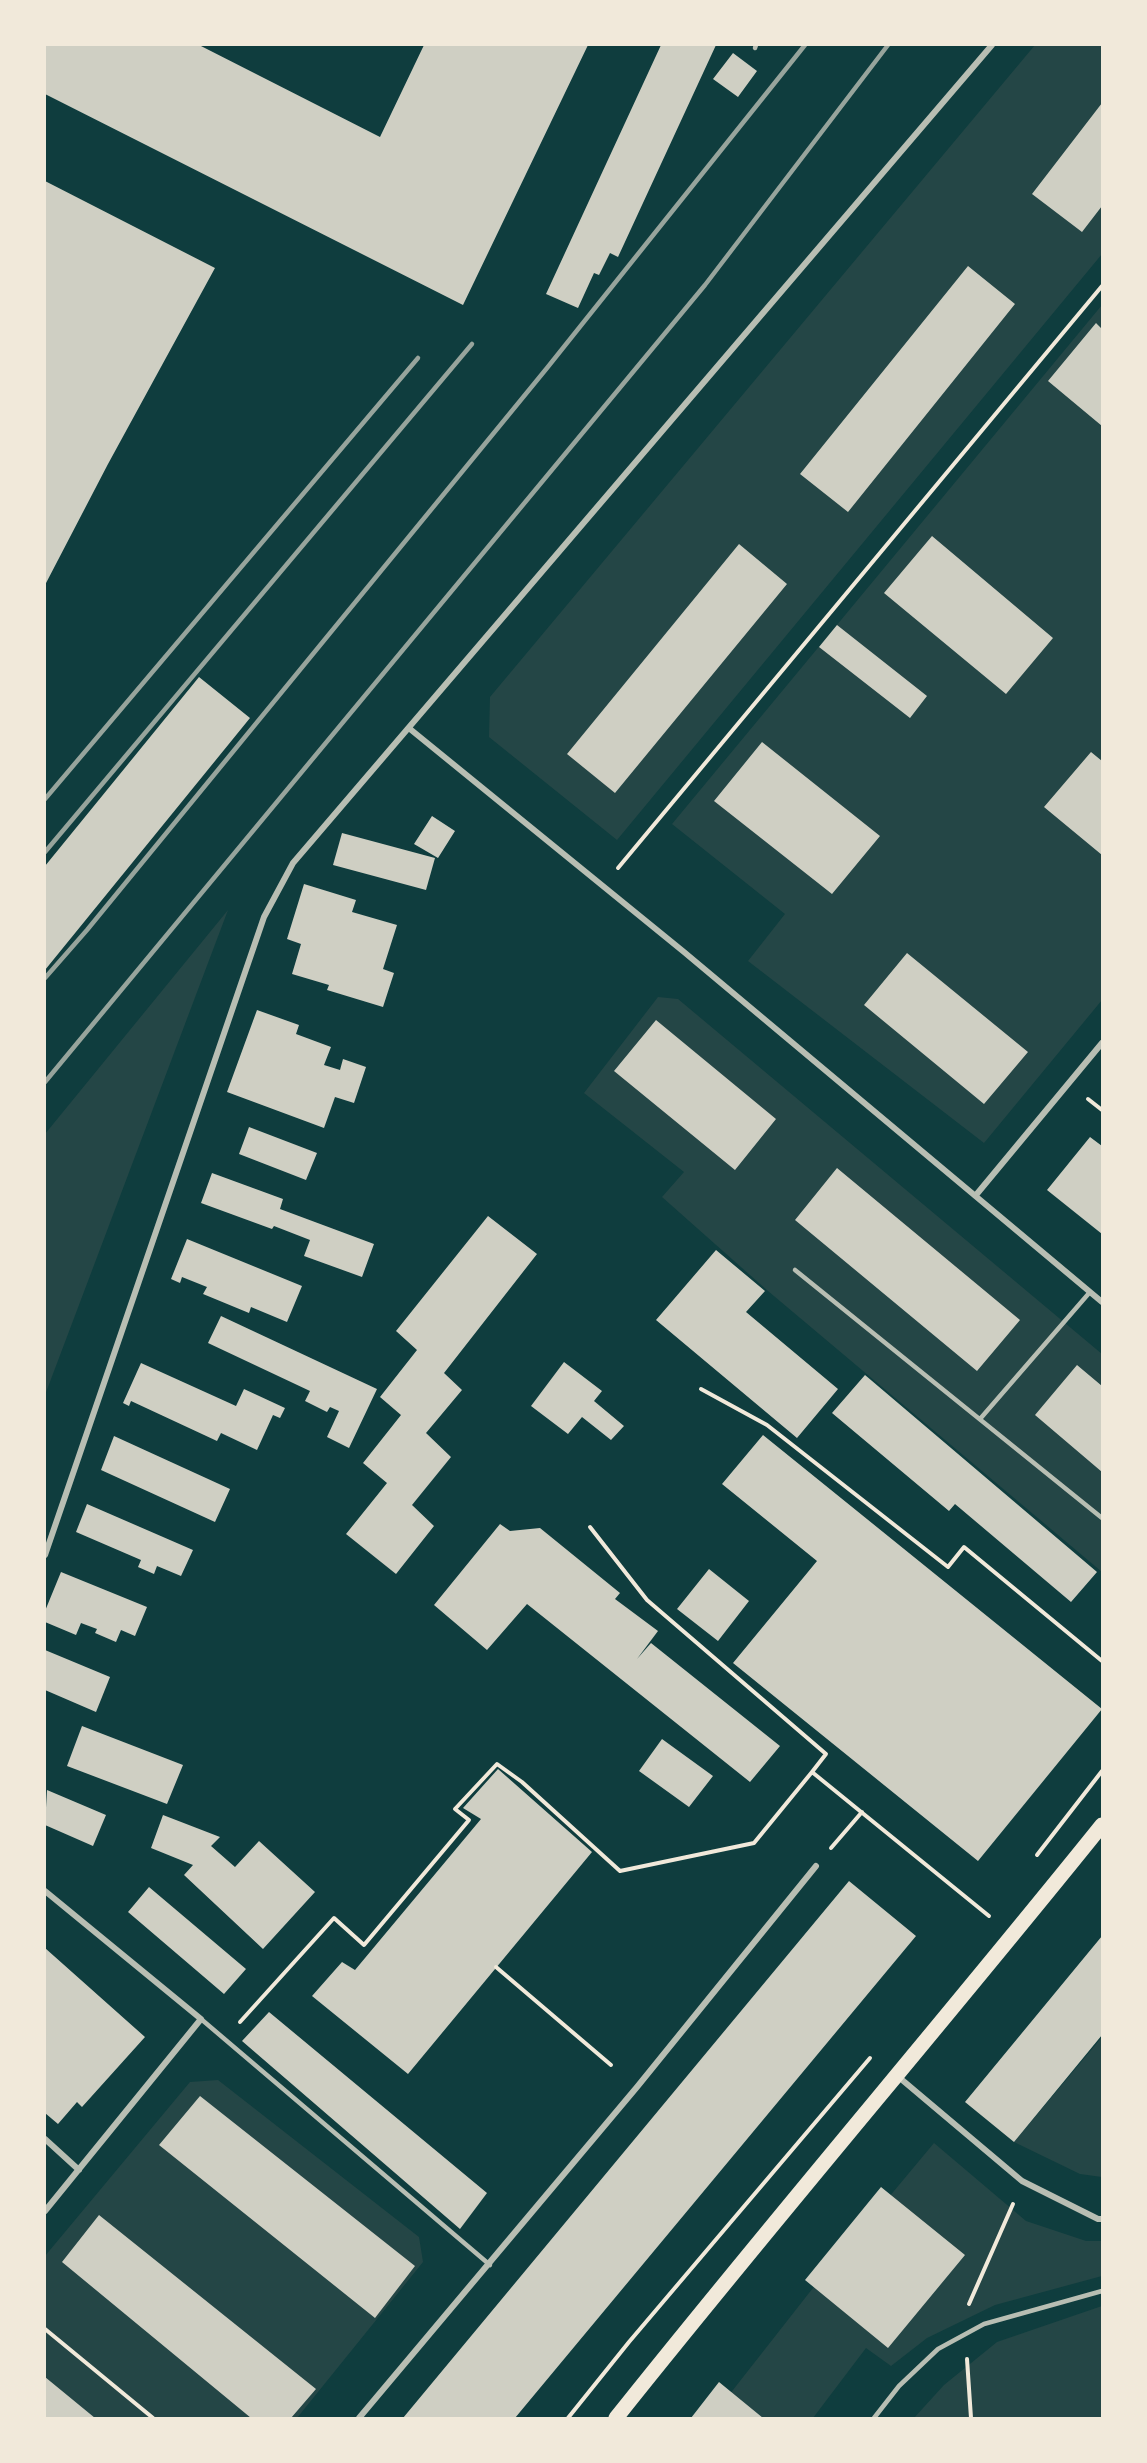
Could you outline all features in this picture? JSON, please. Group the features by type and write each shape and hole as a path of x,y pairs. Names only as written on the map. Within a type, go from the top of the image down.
{"main road":[{"path":"616,2418 728,2277 895,2079 1102,1825"}],"street":[{"path":"45,1555 264,917 293,863 410,729 992,45"},
{"path":"410,729 684,952 1102,1302"},
{"path":"976,1195 1102,1043"},
{"path":"359,2418 490,2265 816,1866"},
{"path":"45,1891 201,2019 45,2211"},
{"path":"895,2079 901,2079 1022,2181 1102,2219"},
{"path":"45,2139 79,2170"}],"lane":[{"path":"795,1270 1102,1518"},
{"path":"980,1419 1090,1292"},
{"path":"201,2019 490,2265"},
{"path":"874,2418 899,2386 938,2349 984,2324 1102,2292"}],"path":[{"path":"616,871 1102,286"},
{"path":"701,1389 767,1425 948,1567 964,1547 1102,1661"},
{"path":"225,2039 334,1918 364,1945 469,1820 455,1809 497,1764 522,1782 620,1871 754,1843 826,1754 647,1600 590,1527"},
{"path":"1031,1862 1102,1771"},
{"path":"812,1773 989,1916 996,1907"},
{"path":"816,1866 862,1812"},
{"path":"496,1968 611,2065"},
{"path":"567,2418 874,2052"},
{"path":"966,2313 1014,2200"},
{"path":"45,2329 153,2418"},
{"path":"966,2352 971,2418"}],"shaded area":[{"path":"1035,45 1102,45 1102,254 617,840 489,737 490,697"},
{"path":"1102,305 1102,1000 984,1143 748,961 785,914 672,824"},
{"path":"228,910 45,1395 45,1134"},
{"path":"658,997 678,999 1102,1354 1102,1572 768,1291 662,1197 684,1172 584,1093"},
{"path":"1102,2037 1102,2177 1080,2174 1014,2142"},
{"path":"218,2080 419,2237 423,2262 297,2418 45,2418 45,2256 190,2082"},
{"path":"934,2143 1026,2221 1086,2241 1102,2241 1102,2276 995,2305 927,2338 891,2366 866,2348 813,2418 711,2418 809,2293"},
{"path":"1102,2306 1102,2418 914,2418 944,2385 997,2342"}],"building":[{"path":"45,45 199,45 380,137 424,45 588,45 463,305 45,94"},
{"path":"661,45 716,45 618,257 610,253 599,275 594,273 578,308 546,294"},
{"path":"733,53 757,71 738,97 713,79"},
{"path":"1102,103 1102,206 1082,232 1032,194"},
{"path":"45,181 215,268 45,585"},
{"path":"968,266 1015,304 848,512 800,474"},
{"path":"1096,323 1102,329 1102,426 1048,381"},
{"path":"932,536 1053,638 1006,694 884,593"},
{"path":"739,544 787,584 615,793 567,754"},
{"path":"837,625 927,696 910,718 819,647"},
{"path":"199,677 250,718 45,970 45,866"},
{"path":"762,742 880,836 832,894 714,801"},
{"path":"1091,752 1102,761 1102,855 1044,807"},
{"path":"432,816 455,831 438,858 414,844"},
{"path":"342,833 435,858 426,890 333,865"},
{"path":"304,884 356,900 352,912 397,925 383,969 394,973 383,1007 327,990 329,985 292,974 301,944 287,939"},
{"path":"907,953 1028,1052 984,1104 864,1005"},
{"path":"257,1010 299,1025 296,1034 331,1047 324,1065 340,1070 343,1059 366,1067 354,1103 335,1097 324,1128 227,1092"},
{"path":"656,1020 776,1119 735,1170 614,1071"},
{"path":"249,1127 317,1153 306,1180 239,1154"},
{"path":"1090,1137 1102,1146 1102,1234 1047,1190"},
{"path":"837,1168 1020,1320 977,1371 795,1220"},
{"path":"212,1173 283,1199 280,1209 374,1244 362,1277 304,1256 310,1240 201,1203"},
{"path":"488,1216 537,1254 444,1373 462,1390 426,1433 451,1457 412,1505 434,1526 396,1574 346,1534 387,1483 363,1463 401,1415 380,1397 417,1350 396,1331"},
{"path":"187,1239 302,1286 287,1322 251,1307 249,1313 203,1294 207,1287 182,1277 180,1283 171,1279"},
{"path":"716,1250 765,1291 746,1312 838,1389 797,1438 656,1320"},
{"path":"221,1316 377,1389 349,1448 327,1437 339,1411 330,1407 327,1412 305,1401 310,1391 208,1343"},
{"path":"564,1362 602,1391 594,1401 624,1426 611,1440 582,1417 568,1434 531,1406"},
{"path":"141,1363 236,1406 244,1389 285,1408 280,1418 273,1415 257,1450 221,1433 217,1441 131,1401 129,1406 123,1403"},
{"path":"1077,1365 1102,1386 1102,1472 1035,1415"},
{"path":"865,1375 1097,1572 1071,1602 955,1504 949,1511 832,1413"},
{"path":"763,1435 1102,1709 978,1861 733,1663 817,1561 722,1484"},
{"path":"114,1436 230,1489 215,1522 101,1470"},
{"path":"87,1504 193,1550 181,1576 157,1566 154,1574 138,1567 141,1560 76,1532"},
{"path":"500,1524 510,1531 540,1528 620,1593 615,1599 658,1631 637,1659 651,1643 780,1746 750,1782 527,1604 487,1650 434,1605"},
{"path":"709,1569 749,1601 718,1641 677,1609"},
{"path":"61,1572 147,1607 135,1636 121,1630 116,1642 95,1633 97,1629 81,1623 76,1635 45,1622 45,1611"},
{"path":"45,1650 110,1677 96,1712 45,1690"},
{"path":"82,1726 183,1765 167,1804 67,1766"},
{"path":"662,1739 713,1776 689,1807 639,1771"},
{"path":"498,1769 592,1852 408,2074 312,1996 342,1962 355,1970 481,1819 463,1808"},
{"path":"47,1790 106,1815 93,1846 45,1825"},
{"path":"163,1815 220,1837 211,1846 235,1867 259,1841 315,1892 263,1949 184,1875 193,1865 151,1848"},
{"path":"849,1881 916,1936 515,2418 403,2418"},
{"path":"149,1887 246,1969 224,1994 128,1912"},
{"path":"1102,1936 1102,2035 1014,2142 965,2102"},
{"path":"45,1948 145,2037 82,2107 77,2102 58,2124 45,2113"},
{"path":"269,2012 487,2193 460,2229 242,2041"},
{"path":"200,2096 415,2266 375,2318 159,2145"},
{"path":"881,2187 965,2255 888,2348 805,2280"},
{"path":"99,2215 316,2389 291,2418 251,2418 62,2262"},
{"path":"45,2377 95,2418 45,2418"},
{"path":"719,2382 763,2418 691,2418"}],"railway":[{"path":"45,978 87,930 547,368 805,45"},
{"path":"45,1082 705,285 888,45"},
{"path":"45,852 472,344"},
{"path":"45,799 418,358"}]}
